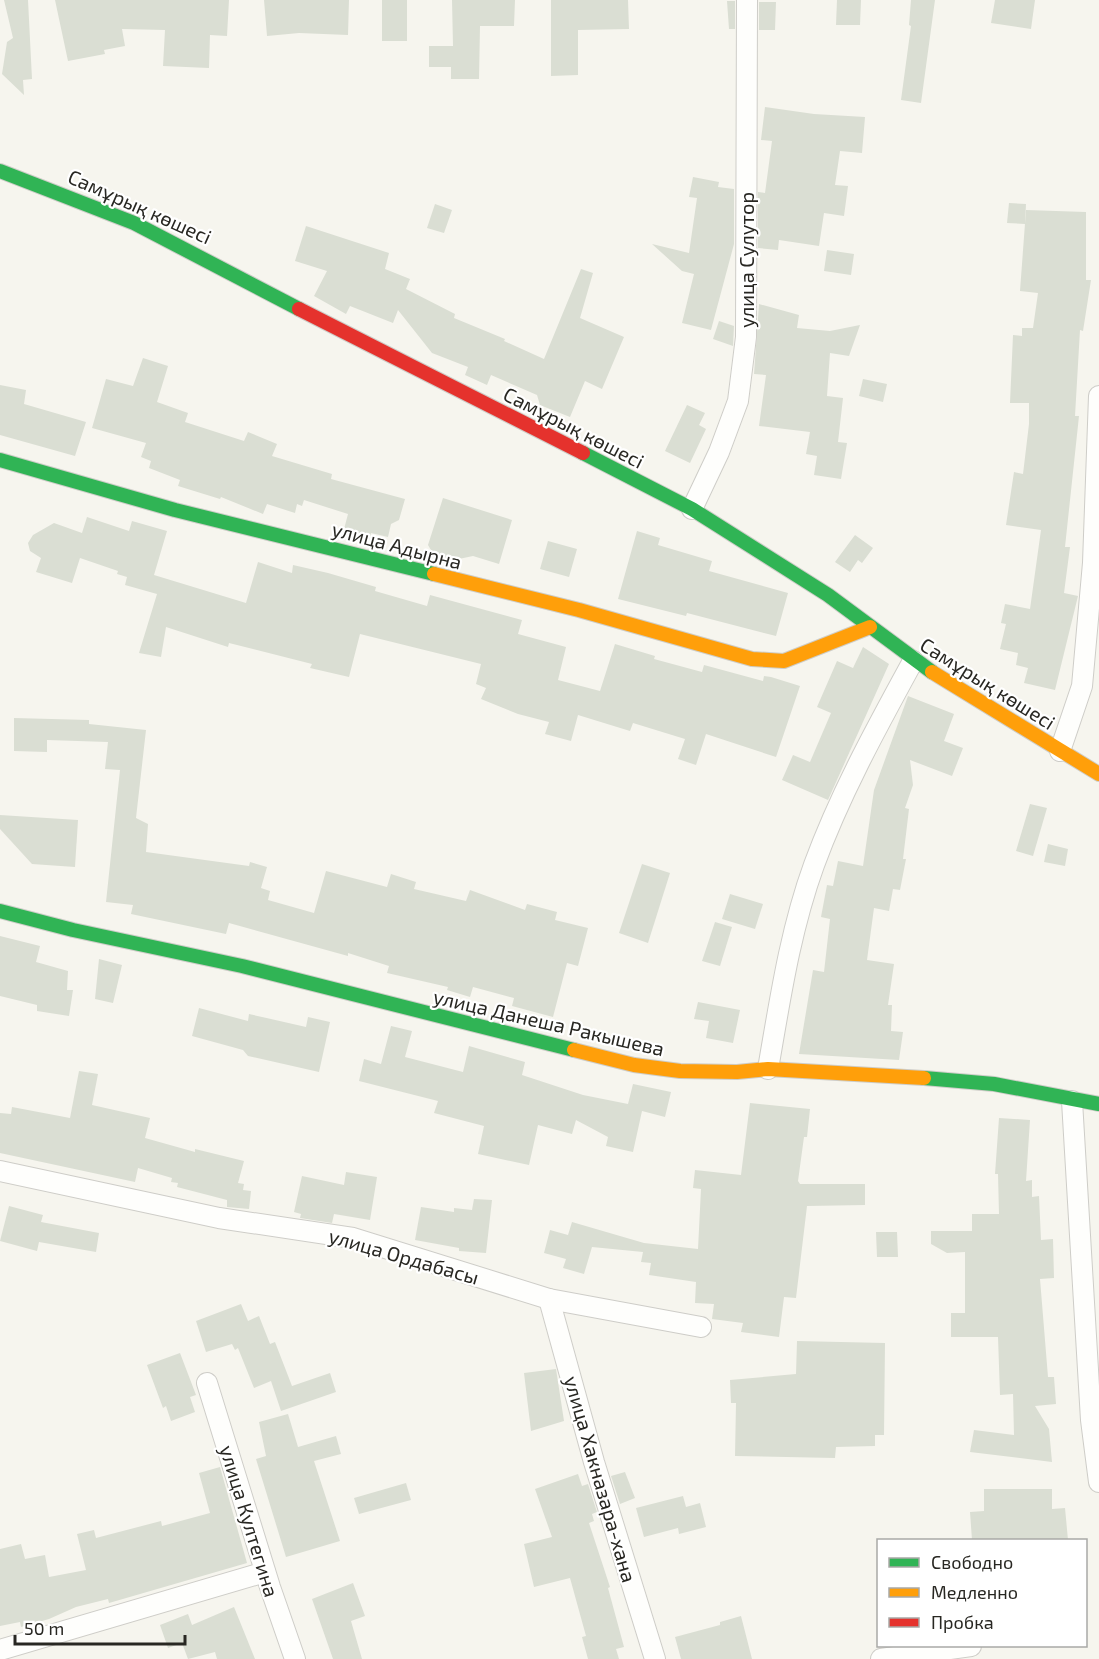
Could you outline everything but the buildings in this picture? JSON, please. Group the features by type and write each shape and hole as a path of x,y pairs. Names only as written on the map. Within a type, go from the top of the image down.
{"street":[{"name":"улица Сулутор","path":"692,509 719,452 738,401 746,337 747,0"},
{"name":"Самұрық көшесі","path":"0,171 73,195 195,250 262,290 692,509 828,595 913,661 1099,774"},
{"path":"1060,751 1082,686 1093,563 1099,396"},
{"name":"улица Адырна","path":"0,460 175,510 579,610 752,659 784,661 870,627"},
{"path":"768,1069 788,955 814,866 855,769 913,661"},
{"name":"улица Данеша Ракышева","path":"0,911 73,930 242,966 634,1065 736,1072 768,1069 885,1075 993,1084 1072,1101 1099,1104"},
{"path":"1072,1101 1091,1420 1099,1482"},
{"name":"улица Ордабасы","path":"0,1171 219,1218 353,1238 549,1299 701,1327"},
{"name":"улица Хакназара-хана","path":"549,1299 594,1462 655,1659"},
{"name":"улица Култегина","path":"207,1383 265,1572 295,1659"},
{"path":"0,1650 265,1572"},
{"path":"881,1659 964,1647"}],"traffic: fast":[{"path":"0,171 134,223 299,309"},
{"path":"583,453 692,509 828,595 932,672"},
{"path":"0,460 175,510 434,574"},
{"path":"0,911 73,930 242,966 574,1050"},
{"path":"924,1078 994,1084 1099,1104"}],"traffic: slow":[{"path":"434,574 579,610 752,659 784,661 870,627"},
{"path":"932,672 1099,774"},
{"path":"574,1050 634,1065 680,1071 737,1072 768,1069 924,1078"}],"traffic: jam":[{"path":"299,309 583,453"}]}
